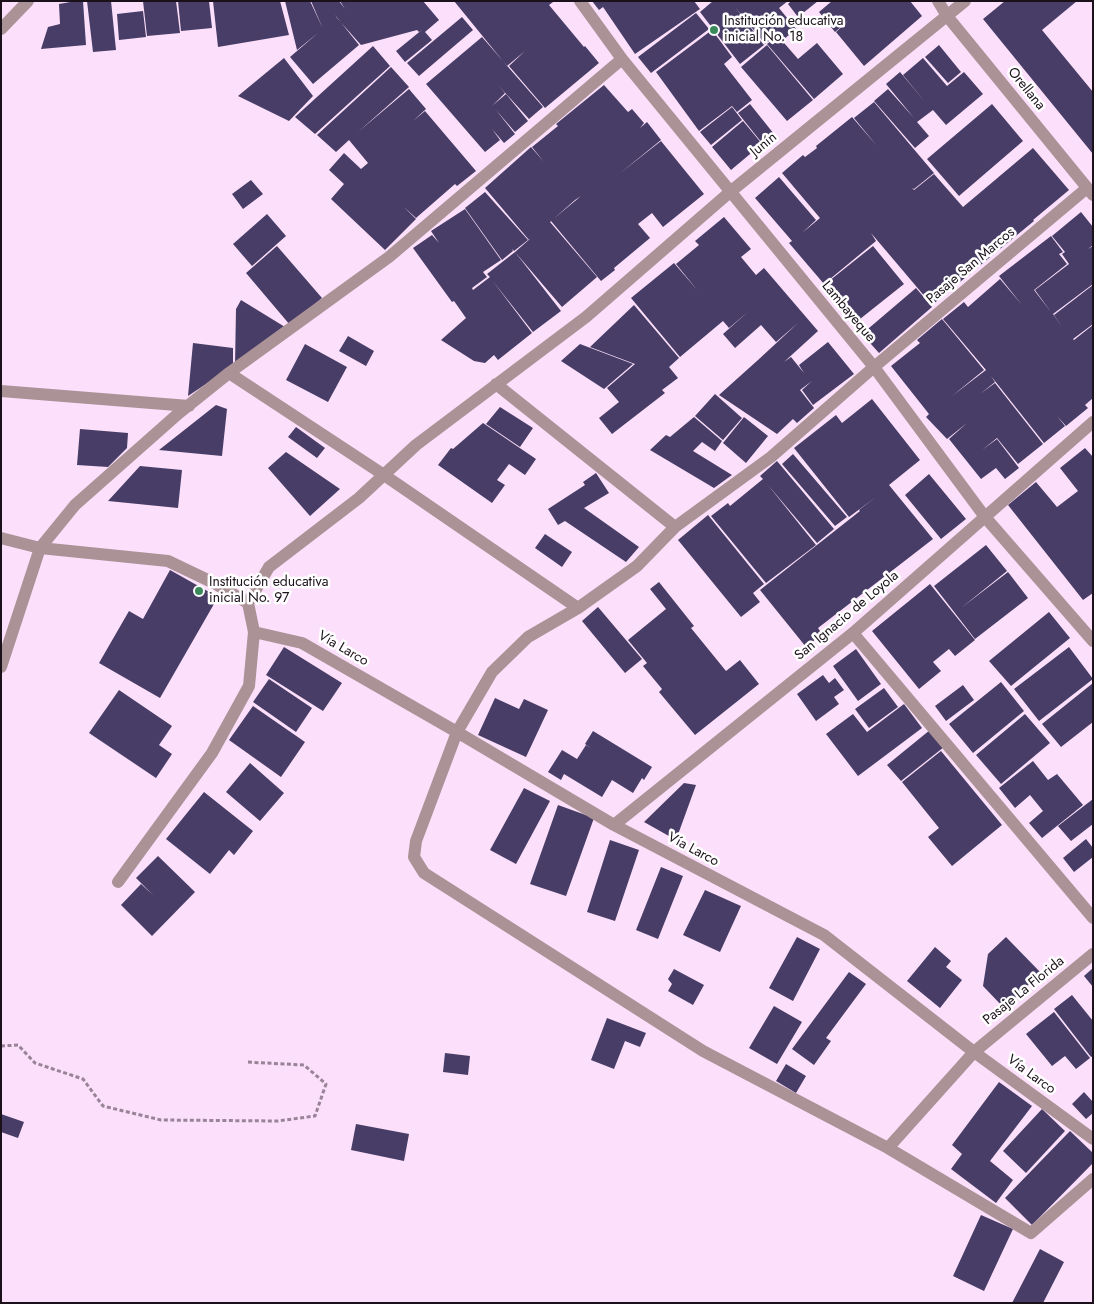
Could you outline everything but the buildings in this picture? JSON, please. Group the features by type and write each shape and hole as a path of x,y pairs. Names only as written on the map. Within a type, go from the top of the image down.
{"street":[{"path":"1,29 28,1"},
{"name":"Lambayeque","path":"580,1 622,59 874,367 985,516 1093,641"},
{"name":"Orellana","path":"938,1 947,16 1090,191"},
{"name":"Junín","path":"248,603 269,567 358,498 416,445 586,317 730,192 965,1"},
{"path":"1,667 40,548 75,505 179,413 229,373 389,257 622,59"},
{"name":"Pasaje San Marcos","path":"1090,191 874,367 771,457 675,527 637,566 578,608 528,637 492,672 457,732 416,841 414,857 424,873 703,1051 888,1148 1031,1234 1091,1184"},
{"path":"229,373 384,475 578,608"},
{"path":"496,384 675,527"},
{"path":"1,390 189,406"},
{"name":"San Ignacio de Loyola","path":"614,825 853,633 1093,422"},
{"path":"1,538 40,548 168,561 216,584 248,603 254,632 249,686 212,753 118,882"},
{"name":"Vía Larco","path":"254,632 302,642 614,825 824,935 974,1052 1093,1139"},
{"path":"853,633 1093,918"},
{"name":"Pasaje La Florida","path":"888,1148 974,1052 1093,954"}],"path":[{"path":"1,1046 18,1045 35,1063 83,1079 103,1106 161,1120 278,1121 315,1116 326,1084 304,1065 246,1062"}],"place":[{"name":"Institución educativa inicial No. 18","path":"714,30"},
{"name":"Institución educativa inicial No. 97","path":"199,591"}]}
